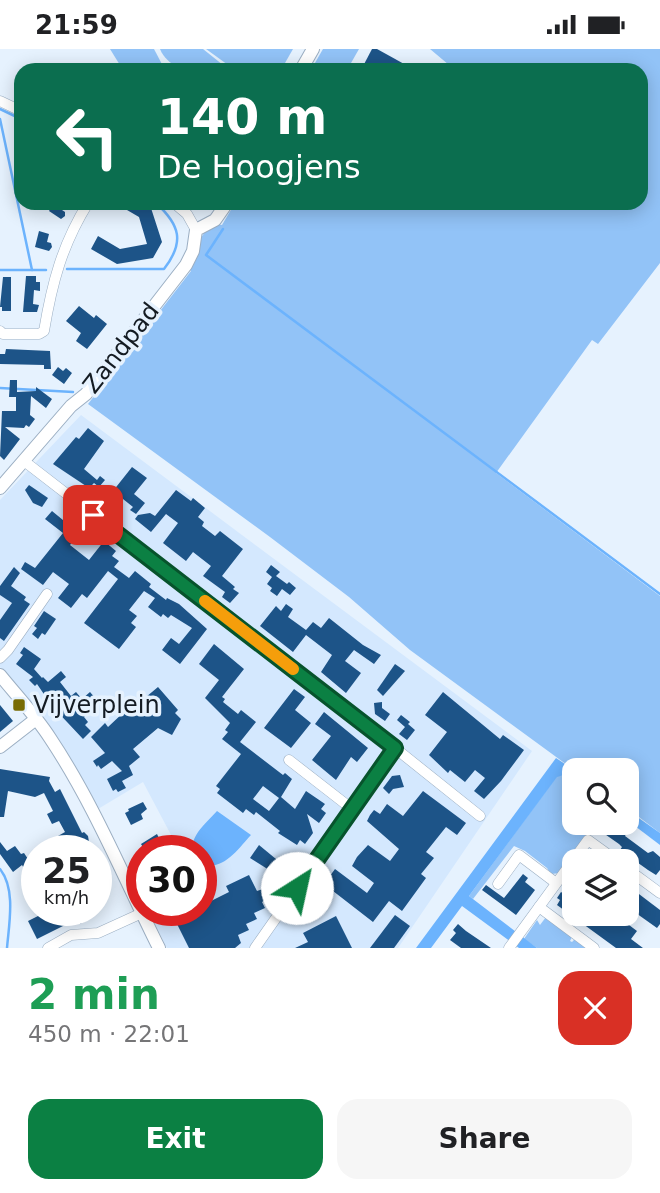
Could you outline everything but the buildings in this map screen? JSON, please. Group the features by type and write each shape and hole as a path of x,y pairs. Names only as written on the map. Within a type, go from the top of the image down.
{"street":[{"path":"0,331 3,334 35,334 44,331 67,239 84,210"},
{"path":"182,210 196,230 215,220 222,210"},
{"name":"Zandpad","path":"0,488 72,406 86,394 186,265 193,251 196,230"},
{"path":"24,461 480,816"},
{"path":"0,658 47,594"},
{"path":"0,675 55,745 93,812 126,880"},
{"path":"0,747 36,719"},
{"path":"255,948 395,748"},
{"path":"289,760 352,809"},
{"path":"581,849 588,840 600,849"},
{"path":"498,884 519,855 556,883"},
{"path":"510,947 562,875"},
{"path":"639,878 660,893"},
{"path":"539,907 594,948"},
{"path":"48,948 71,935 98,933 126,920"},
{"path":"148,926 159,948"}],"shaded area":[{"path":"110,49 154,49 161,63 119,63"},
{"path":"160,49 203,49 220,63 171,63"},
{"path":"206,49 293,49 285,63 225,63"},
{"path":"323,49 359,49 351,63 315,63"},
{"path":"430,49 660,49 660,263 598,344 592,340 496,473 660,596 660,833 639,817 639,758 562,758 562,761 410,650 349,597 270,537 88,404 191,271 188,268 204,233 215,225 222,225 231,210 648,210 648,63 447,63"},
{"path":"81,415 532,751 398,948 167,948 156,926 217,926 217,835 171,835 143,782 93,812 51,734 0,667 0,500"},
{"path":"556,758 562,762 562,776 557,777 469,896 537,948 519,948 462,906 431,948 416,948"},
{"path":"562,775 562,835 587,835 577,849 562,849 560,873 551,874 525,851 514,846 473,899 469,896 557,776"},
{"path":"217,811 251,835 229,858 217,865 217,835 196,835"},
{"path":"639,818 660,833 660,845 639,829"},
{"path":"546,917 572,937 570,941 575,939 587,948 537,948 524,939 537,920 540,925"}],"waterway":[{"path":"0,109 14,116"},
{"path":"0,119 14,185"},
{"path":"19,210 32,270"},
{"path":"67,269 164,269 175,250 177,234 175,226 163,210"},
{"path":"223,229 206,255 660,594"},
{"path":"0,270 46,270"},
{"path":"0,388 73,392"},
{"path":"0,869 10,896 7,948"}],"slow traffic":[{"path":"205,601 293,669"}],"place":[{"name":"Vijverplein","path":"19,705"}],"route":[{"path":"93,515 395,748 297,888"}]}
